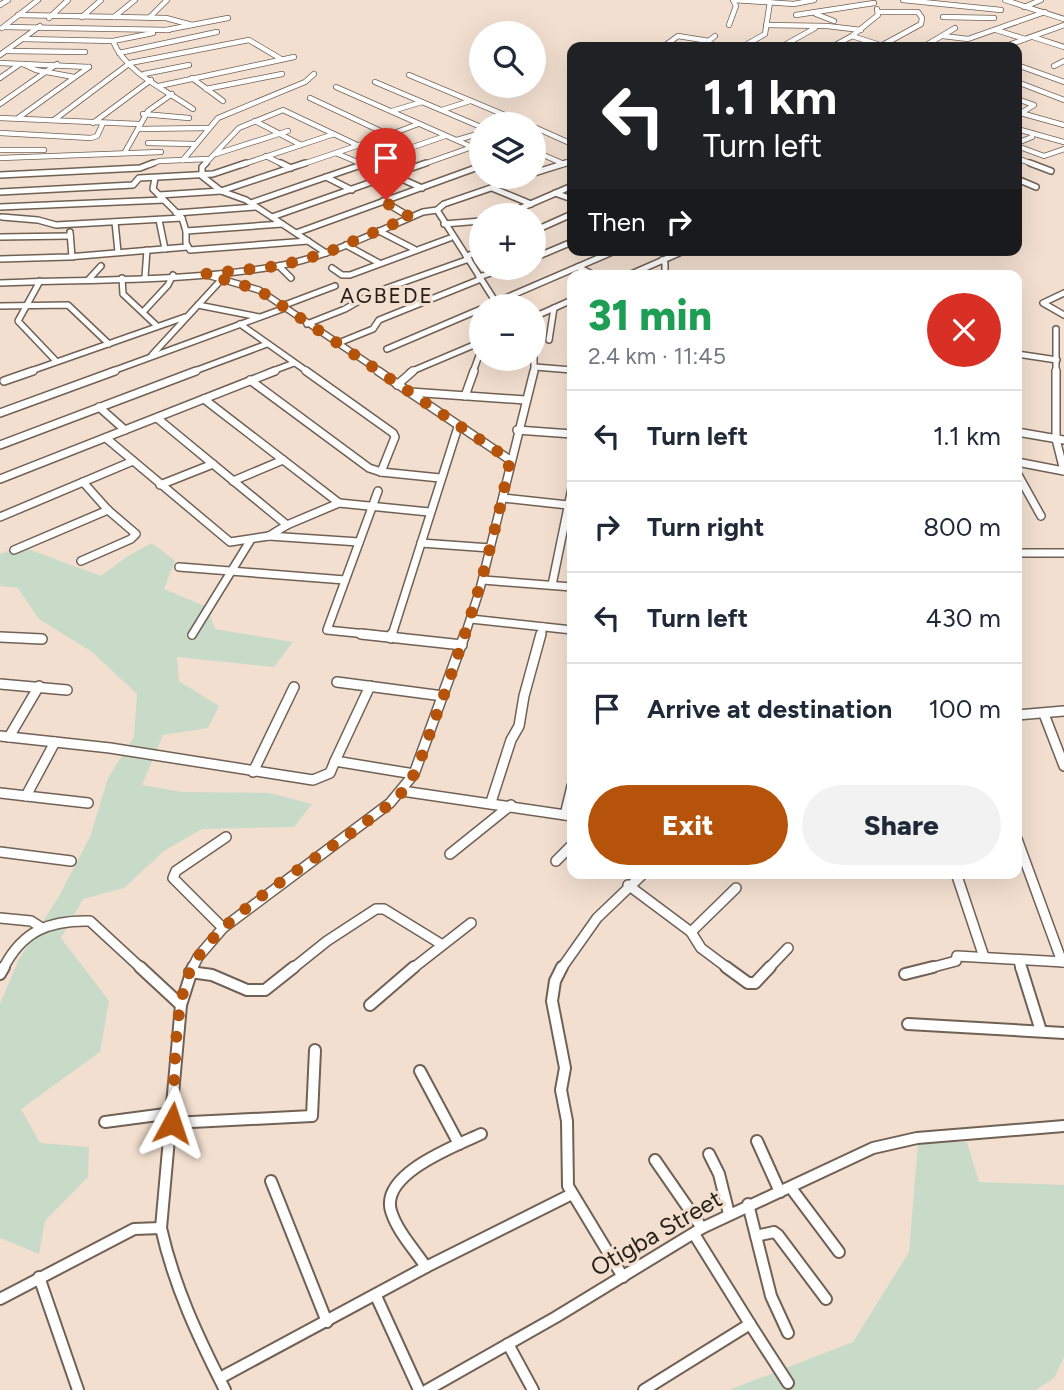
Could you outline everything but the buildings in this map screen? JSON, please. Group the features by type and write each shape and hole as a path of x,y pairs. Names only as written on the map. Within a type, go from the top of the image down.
{"street":[{"path":"1,4 8,0"},
{"path":"2,28 38,0"},
{"path":"8,51 68,0"},
{"path":"82,17 101,0"},
{"path":"114,18 135,0"},
{"path":"149,18 167,0"},
{"path":"729,25 736,6 734,0 794,4 814,0"},
{"path":"903,0 1001,10"},
{"path":"1024,7 1041,0"},
{"path":"796,15 816,14 873,1 879,12"},
{"path":"984,34 979,33 1007,1 1064,19"},
{"path":"751,42 765,34 770,2"},
{"path":"1054,15 1064,10"},
{"path":"841,42 875,19 879,12"},
{"path":"879,12 918,12 922,19 920,25 887,42"},
{"path":"943,36 968,39 1045,12"},
{"path":"816,14 834,21"},
{"path":"18,15 172,19 192,25"},
{"path":"943,17 994,18"},
{"path":"24,39 113,41 228,18"},
{"path":"1008,21 1015,23"},
{"path":"766,25 861,30"},
{"path":"1019,42 1064,25"},
{"path":"790,42 817,27"},
{"path":"2,28 169,30"},
{"path":"932,42 955,28"},
{"path":"996,30 1025,40"},
{"path":"119,53 217,32"},
{"path":"670,42 678,36 698,42"},
{"path":"708,42 715,36"},
{"path":"852,36 868,42"},
{"path":"1032,37 1064,47"},
{"path":"54,120 131,63 249,40 281,59"},
{"path":"113,41 119,53 151,80 193,109"},
{"path":"0,53 85,52"},
{"path":"159,86 294,57"},
{"path":"1054,66 1064,61"},
{"path":"0,63 89,66 18,118"},
{"path":"19,64 74,77"},
{"path":"0,78 19,64"},
{"path":"2,101 57,64"},
{"path":"144,74 190,65"},
{"path":"1022,67 1064,82"},
{"path":"206,89 282,74"},
{"path":"183,159 218,118 304,82 314,74"},
{"path":"410,75 497,112"},
{"path":"192,78 223,102"},
{"path":"93,123 151,80"},
{"path":"239,82 247,90"},
{"path":"375,82 469,124"},
{"path":"1022,84 1064,100"},
{"path":"336,87 469,146"},
{"path":"125,152 143,114 172,94"},
{"path":"310,98 389,135"},
{"path":"442,110 470,101"},
{"path":"1022,101 1034,105 1022,111"},
{"path":"392,111 422,102"},
{"path":"202,176 202,167 236,131 284,110 357,145"},
{"path":"143,114 189,118"},
{"path":"1022,114 1064,125"},
{"path":"0,118 138,127 207,128"},
{"path":"255,121 301,145"},
{"path":"0,134 91,138 97,136 103,123"},
{"path":"159,195 221,191 418,124"},
{"path":"1022,130 1064,142"},
{"path":"0,150 42,162 59,172 140,168 159,161 211,157 288,131"},
{"path":"546,133 567,142"},
{"path":"1022,142 1032,137 1032,133"},
{"path":"0,192 133,186 138,178 202,176 334,134"},
{"path":"1,217 71,225 161,220 178,214 253,205 446,135"},
{"path":"457,140 469,135"},
{"path":"148,144 194,144"},
{"path":"1022,147 1044,156 1064,149"},
{"path":"272,217 469,149"},
{"path":"0,175 42,162 125,152 160,152"},
{"path":"336,153 362,164"},
{"path":"266,156 291,168"},
{"path":"546,156 564,164"},
{"path":"0,158 42,162"},
{"path":"1022,160 1051,171"},
{"path":"172,177 175,161"},
{"path":"546,169 567,163"},
{"path":"296,233 469,170"},
{"path":"54,189 59,172"},
{"path":"393,175 422,188"},
{"path":"202,176 221,191 253,205 326,253"},
{"path":"326,177 352,190"},
{"path":"155,178 153,189 178,214 186,231 187,247"},
{"path":"1022,182 1036,187"},
{"path":"80,205 84,188"},
{"path":"533,203 567,188"},
{"path":"0,283 205,274 279,266 346,246 410,217 488,189"},
{"path":"494,189 528,203"},
{"path":"555,193 567,198"},
{"path":"0,208 164,200"},
{"path":"383,201 410,217"},
{"path":"99,222 100,205"},
{"path":"1,217 12,209"},
{"path":"437,209 450,238 469,261"},
{"path":"546,226 567,216"},
{"path":"161,220 165,249"},
{"path":"444,223 469,221"},
{"path":"115,222 118,252"},
{"path":"186,231 282,224"},
{"path":"71,225 72,257"},
{"path":"379,231 414,249"},
{"path":"0,237 70,236"},
{"path":"332,268 347,276 414,249 450,238"},
{"path":"0,259 72,257 187,247 190,250 308,241"},
{"path":"546,253 567,244"},
{"path":"346,246 379,262"},
{"path":"145,277 147,250"},
{"path":"571,270 603,256"},
{"path":"640,270 672,256"},
{"path":"307,324 345,309 357,300 467,258"},
{"path":"662,260 666,263 665,270"},
{"path":"89,279 101,266"},
{"path":"279,266 291,278"},
{"path":"578,267 584,270"},
{"path":"519,294 567,272"},
{"path":"205,274 259,290 510,460"},
{"path":"143,312 168,285 173,275"},
{"path":"122,278 123,294 156,326"},
{"path":"150,357 221,280"},
{"path":"336,344 373,329 379,320 475,280"},
{"path":"40,281 18,321 56,362"},
{"path":"0,413 335,286"},
{"path":"1064,293 1043,304 1064,315"},
{"path":"546,312 567,302"},
{"path":"0,306 68,305 109,344"},
{"path":"198,305 259,317"},
{"path":"549,340 554,308"},
{"path":"387,349 469,314"},
{"path":"1,380 185,317"},
{"path":"240,324 393,433 395,437 381,472"},
{"path":"1022,464 1064,471 1060,440 1056,329"},
{"path":"0,444 267,344"},
{"path":"397,385 412,371 469,347"},
{"path":"1022,355 1057,360"},
{"path":"0,479 294,363"},
{"path":"546,368 567,370"},
{"path":"465,396 474,371"},
{"path":"225,1390 190,1321 169,1264 161,1228 181,1004 190,972 198,957 223,928 335,845 402,791 414,775 483,580 517,430 534,371"},
{"path":"250,380 365,466 381,472 440,478"},
{"path":"407,392 525,400"},
{"path":"204,399 339,503"},
{"path":"99,407 125,430"},
{"path":"157,418 287,525"},
{"path":"391,638 458,427"},
{"path":"517,430 567,434"},
{"path":"1022,433 1060,440"},
{"path":"106,438 226,541 250,541 269,536 287,525 339,503 429,512"},
{"path":"233,481 283,460"},
{"path":"0,517 133,461"},
{"path":"160,485 213,464"},
{"path":"81,561 135,536 83,482"},
{"path":"1022,482 1041,516"},
{"path":"378,491 327,630 462,645"},
{"path":"1022,493 1029,495"},
{"path":"503,498 567,505"},
{"path":"14,550 108,510"},
{"path":"552,585 567,510"},
{"path":"269,536 359,542"},
{"path":"192,635 250,541"},
{"path":"421,543 490,548"},
{"path":"1022,553 1064,553"},
{"path":"1053,555 1064,564"},
{"path":"179,567 345,580"},
{"path":"483,580 567,586"},
{"path":"471,618 567,629"},
{"path":"491,802 511,740 519,726 524,696 544,627"},
{"path":"0,637 42,639"},
{"path":"337,682 443,696"},
{"path":"0,684 67,690"},
{"path":"39,686 5,737 134,751 313,780 330,772 370,687"},
{"path":"253,772 294,687"},
{"path":"1022,715 1064,711"},
{"path":"1044,714 1063,760"},
{"path":"26,796 55,742"},
{"path":"335,761 414,775"},
{"path":"402,791 567,815"},
{"path":"0,793 88,803"},
{"path":"450,855 511,805"},
{"path":"223,928 173,878 176,871 226,837"},
{"path":"556,861 567,850"},
{"path":"0,852 71,861"},
{"path":"905,974 956,961 957,956 1063,962 1022,852"},
{"path":"623,1277 572,1194 566,1177 566,1121 561,1090 565,1068 553,1012 554,991 566,960 584,930 636,879"},
{"path":"958,879 984,957"},
{"path":"628,885 691,932 701,948 748,983 755,983 788,948"},
{"path":"691,932 736,888"},
{"path":"190,972 212,975 247,990 265,990 327,941 376,908 384,909 442,944"},
{"path":"0,918 31,921 38,926"},
{"path":"0,974 20,939 38,926 62,921 94,922 181,1004"},
{"path":"370,1005 471,923"},
{"path":"1019,961 1041,1031"},
{"path":"908,1024 1064,1033"},
{"path":"104,1122 312,1116 315,1050"},
{"path":"420,1071 460,1144"},
{"name":"Otigba Street","path":"427,1390 729,1214 873,1148 917,1138 1064,1126"},
{"path":"426,1267 391,1210 388,1197 393,1186 410,1172 481,1135"},
{"path":"757,1141 785,1190 839,1252"},
{"path":"709,1154 719,1174 729,1214"},
{"path":"655,1160 750,1324 788,1383"},
{"path":"271,1181 327,1322"},
{"path":"220,1378 426,1267 572,1194"},
{"path":"748,1204 771,1296 789,1333"},
{"path":"0,1299 134,1229 161,1228"},
{"path":"756,1236 768,1233 778,1235 826,1299"},
{"path":"39,1277 78,1390"},
{"path":"376,1296 419,1390"},
{"path":"644,1390 750,1324"},
{"path":"508,1344 533,1390"}],"green space":[{"path":"152,543 175,561 164,589 207,607 215,629 293,642 274,667 177,657 179,681 219,706 208,728 163,735 142,785 182,792 270,793 312,804 294,827 202,829 164,851 124,888 83,899 61,938 109,1001 100,1052 21,1109 40,1143 89,1147 88,1177 45,1221 39,1254 0,1238 0,1004 18,961 59,896 90,837 108,778 134,737 137,694 92,652 39,619 18,588 0,586 0,554 20,546 101,576 128,556"},
{"path":"967,1142 979,1182 1064,1185 1064,1357 1054,1378 1036,1390 729,1390 853,1342 909,1252 918,1143"}],"district":[{"name":"AGBEDE","path":"387,295"}],"route":[{"path":"172,1123 181,1004 190,972 198,957 223,928 390,803 414,775 454,669 480,589 503,498 510,460 259,290 205,274 279,266 326,253 410,217 383,201 386,200"}]}
